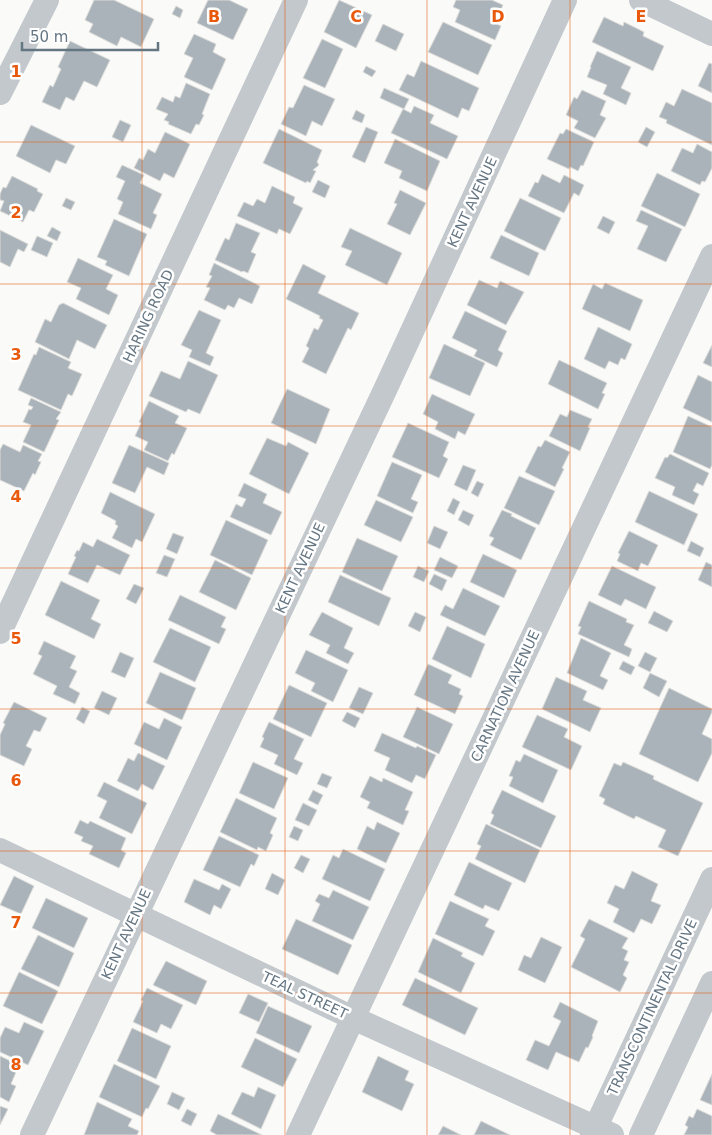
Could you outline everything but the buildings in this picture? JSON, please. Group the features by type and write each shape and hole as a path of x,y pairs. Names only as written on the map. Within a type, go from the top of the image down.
{"street":[{"path":"0,92 46,0"},
{"name":"HARING ROAD","path":"0,632 296,0"},
{"name":"KENT AVENUE","path":"32,1135 385,390 565,0"},
{"path":"641,0 712,34"},
{"name":"CARNATION AVENUE","path":"298,1135 712,256"},
{"name":"TEAL STREET","path":"0,850 353,1018 600,1132"},
{"name":"TRANSCONTINENTAL DRIVE","path":"600,1132 712,879"},
{"path":"641,1135 712,984"}]}
